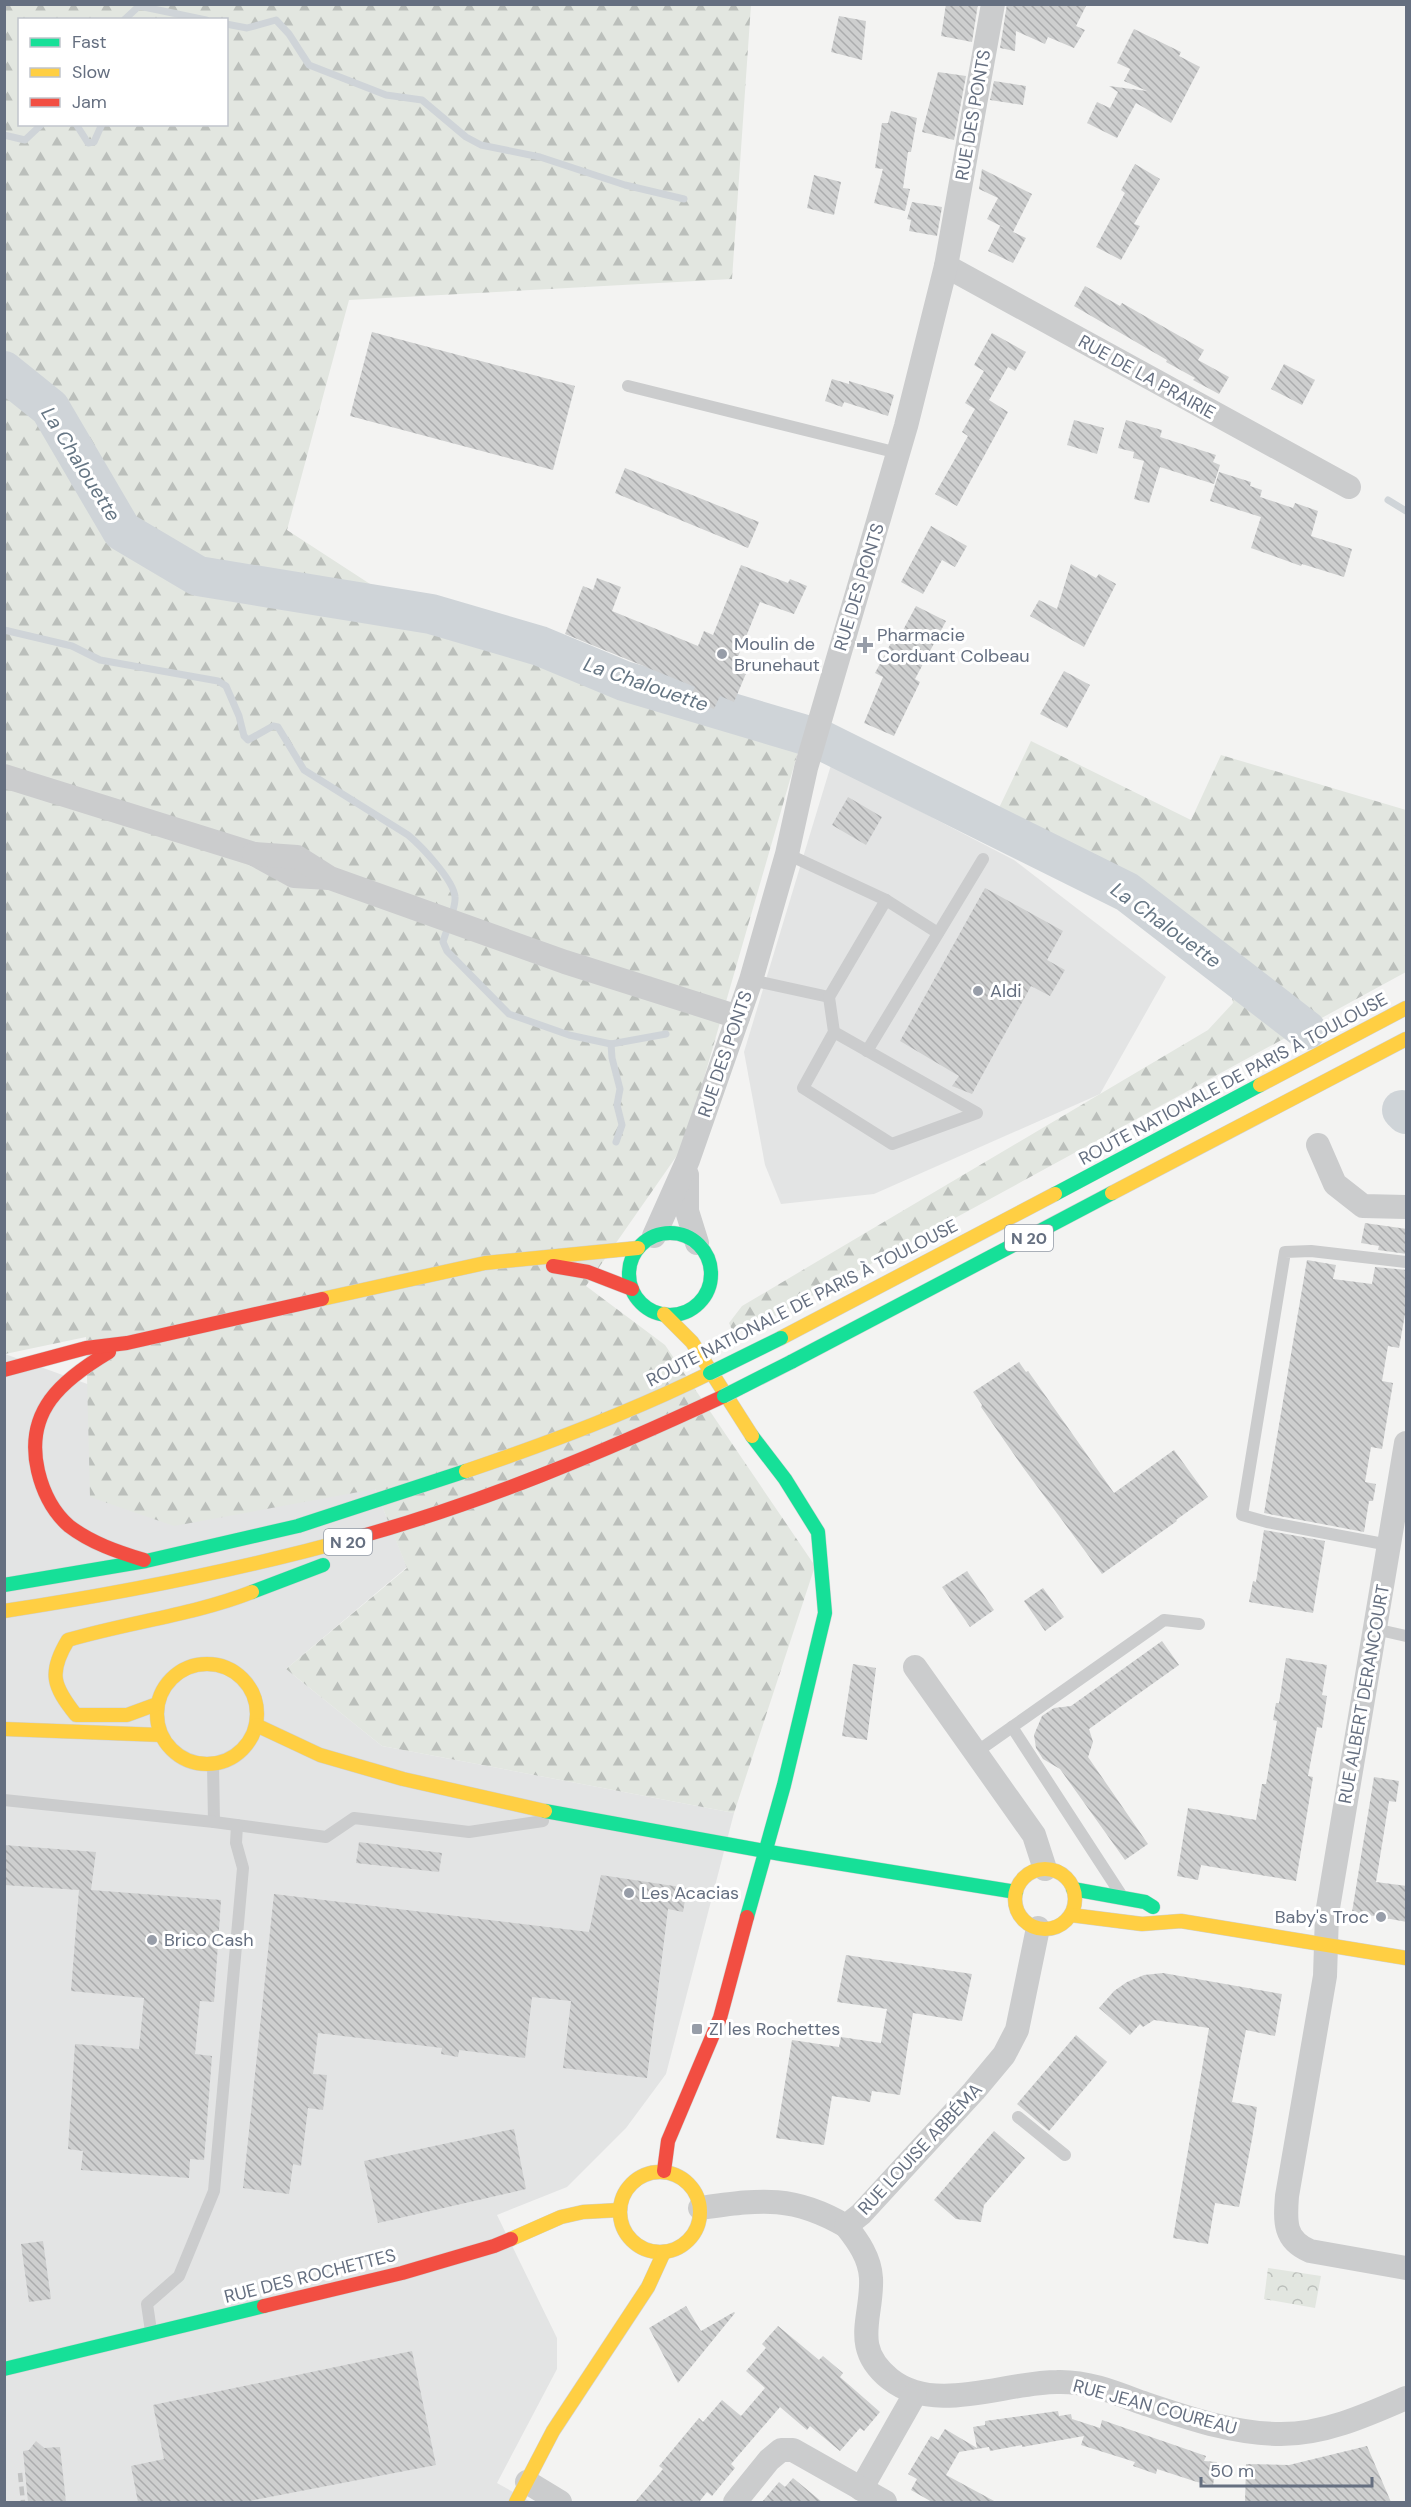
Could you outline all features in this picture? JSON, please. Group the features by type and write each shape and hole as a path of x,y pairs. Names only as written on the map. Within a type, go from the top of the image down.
{"main road":[{"name":"ROUTE NATIONALE DE PARIS À TOULOUSE","path":"4,1585 146,1561 298,1526 541,1446 665,1395 781,1338 1407,1008"},
{"name":"N 20","path":"4,1611 184,1581 347,1542 557,1470 676,1419 791,1362 1407,1039"},
{"path":"4,1370 86,1348 127,1342 485,1263 519,1261 646,1242 677,1233 697,1243 705,1254 710,1273 706,1293 697,1304 676,1314 664,1314"},
{"path":"646,1242 629,1268 632,1289 645,1306 664,1314 692,1342 751,1435 785,1479 818,1532 825,1613 784,1785 764,1851 720,2018 668,2141 664,2171"},
{"path":"519,1261 588,1272 632,1289"},
{"path":"692,1342 697,1304"},
{"path":"127,1342 87,1364 67,1379 44,1406 34,1435 36,1465 46,1495 61,1519 106,1548 146,1561"},
{"path":"157,1704 127,1715 76,1715 59,1695 53,1682 56,1658 68,1640 117,1626 227,1602 320,1567 347,1542"},
{"path":"201,1664 217,1664 232,1670 244,1680 253,1694 257,1709 256,1725 250,1739 240,1751 228,1759 213,1764 197,1763 182,1758 170,1748 161,1735 157,1720 157,1704 163,1689 173,1677 186,1668 201,1664"},
{"path":"256,1725 320,1755 403,1779 572,1817 1016,1892"},
{"path":"4,1729 161,1735"},
{"path":"1045,1869 1064,1876 1073,1889 1075,1902 1071,1915 1058,1926 1038,1928 1031,1926 1021,1916 1015,1900 1016,1892 1025,1877 1032,1872 1045,1869"},
{"path":"1073,1889 1145,1902 1181,1921"},
{"path":"1071,1915 1142,1924 1181,1921 1407,1958"},
{"path":"664,2171 679,2176 688,2183 695,2192 700,2208 698,2225 693,2235 675,2250 664,2252 642,2248 632,2241 625,2232 620,2210 628,2188 636,2180 646,2174 664,2171"},
{"name":"RUE DES ROCHETTES","path":"4,2369 411,2270 494,2246 561,2217 583,2212 620,2210"},
{"path":"632,2241 632,2263"},
{"path":"522,2492 553,2431 648,2287 664,2252"},
{"path":"611,2341 627,2296"}],"street":[{"name":"RUE DES PONTS","path":"646,1242 688,1160 751,980 787,854 806,768 898,453 945,266 993,4"},
{"name":"RUE DE LA PRAIRIE","path":"945,266 1349,487"},
{"path":"4,776 254,854 297,857 330,878 565,962 738,1017"},
{"path":"1318,1145 1335,1184 1363,1206 1407,1207"},
{"name":"RUE DES PONTS","path":"688,1160 687,1211 697,1243"},
{"name":"RUE ALBERT DERANCOURT","path":"1327,1946 1327,1914 1407,1443"},
{"path":"915,1667 1034,1835 1045,1869"},
{"name":"RUE LOUISE ABBÉMA","path":"700,2208 769,2200 823,2213 846,2226 887,2187 1004,2055 1019,2022 1038,1928"},
{"path":"1327,1946 1325,1976 1285,2217 1289,2233 1297,2246 1310,2252 1407,2268"},
{"name":"RUE JEAN COUREAU","path":"846,2226 859,2243 868,2261 871,2278 865,2325 866,2341 875,2362 889,2378 915,2394 937,2397 1058,2381 1079,2383 1228,2429 1281,2434 1305,2433 1348,2421 1407,2398"},
{"path":"861,2489 915,2394"},
{"path":"735,2502 781,2450 793,2450 885,2502"},
{"path":"522,2492 560,2502"}],"lane":[{"path":"628,386 898,453"},
{"path":"787,854 886,900 938,933"},
{"path":"867,1051 983,859"},
{"path":"834,1032 977,1113 892,1144 803,1088 834,1032 829,997 886,900"},
{"path":"751,980 829,997"},
{"path":"1389,1545 1267,1522 1242,1515 1285,1251 1322,1252 1407,1262"},
{"path":"975,1753 1164,1620 1199,1624"},
{"path":"1375,1629 1407,1636"},
{"path":"1012,1727 1124,1899"},
{"path":"213,1764 214,1822"},
{"path":"4,1800 214,1822 326,1838 354,1818 469,1832 572,1817"},
{"path":"151,2332 147,2304 179,2276 214,2190 243,1868 236,1843 237,1825"},
{"path":"1018,2117 1065,2155"}],"shaded area":[{"path":"831,765 1014,860 1166,977 1100,1094 874,1194 781,1204 765,1165 744,1052"},
{"path":"5,1354 375,1489 407,1567 286,1669 382,1746 734,1813 666,2074 626,2128 567,2187 497,2215 557,2338 557,2369 497,2483 531,2502 5,2502"}],"green space":[{"path":"5,5 751,5 732,279 349,300 287,530 407,608 798,752 685,1144 586,1286 665,1345 815,1566 734,1813 382,1746 286,1669 407,1568 375,1489 174,1526 90,1497 86,1337 5,1354"},
{"path":"1031,741 1191,820 1221,755 1406,810 1406,972 746,1332 733,1332 729,1323 742,1306 1208,1030 1233,1003 1221,941 985,837"},
{"path":"1268,2268 1321,2276 1315,2308 1264,2299"}],"building":[{"path":"946,4 978,4 972,42 941,36"},
{"path":"1007,4 1087,4 1076,26 1085,30 1074,48 1048,37 1045,44 1016,31 1015,51 1000,48"},
{"path":"839,16 866,21 862,60 831,52"},
{"path":"1134,29 1181,52 1179,56 1200,67 1171,123 1136,103 1117,138 1087,123 1097,102 1110,108 1118,92 1109,86 1147,91 1124,81 1130,69 1117,63"},
{"path":"938,72 966,76 954,140 922,132"},
{"path":"994,81 1026,86 1023,105 990,100"},
{"path":"891,111 917,118 911,152 908,152 903,188 910,189 905,211 874,203 883,169 875,168 882,123 888,123"},
{"path":"1135,164 1160,179 1134,224 1140,226 1121,260 1096,247 1125,193 1121,190"},
{"path":"982,169 1032,194 1013,232 1026,238 1013,263 988,251 1000,226 1005,228 987,219 998,198 979,189"},
{"path":"814,175 841,182 834,215 807,208"},
{"path":"912,202 942,207 937,236 909,231 911,220 907,219"},
{"path":"1085,286 1120,306 1122,303 1204,350 1198,360 1229,377 1219,394 1193,380 1195,378 1166,362 1167,360 1074,306"},
{"path":"372,332 575,386 553,470 350,416"},
{"path":"992,333 1026,352 1015,371 1008,367 989,400 1008,412 957,506 935,494 968,436 962,432 975,409 965,403 984,371 974,365"},
{"path":"1284,364 1315,380 1302,405 1271,389"},
{"path":"832,379 849,384 849,381 894,395 888,416 844,402 842,407 825,401"},
{"path":"1074,420 1104,428 1097,454 1067,445"},
{"path":"1126,420 1162,430 1160,437 1216,455 1213,462 1220,465 1214,484 1160,467 1149,503 1134,499 1144,461 1133,458 1134,452 1118,448"},
{"path":"625,468 759,522 748,548 615,493"},
{"path":"1219,472 1251,482 1250,486 1262,490 1260,497 1293,508 1295,503 1318,511 1311,536 1352,549 1344,577 1302,564 1301,566 1251,548 1261,517 1210,501"},
{"path":"931,526 967,546 955,567 942,560 923,594 901,582"},
{"path":"1071,564 1096,578 1099,574 1116,584 1084,647 1030,616 1039,600 1057,609"},
{"path":"741,565 788,583 790,579 807,586 794,614 760,602 737,659 750,664 734,702 720,696 714,709 689,699 695,687 565,634 583,586 593,590 597,578 621,587 612,611 698,646 704,631 713,635"},
{"path":"916,606 946,621 915,679 920,682 894,736 864,723 883,677 875,673 891,643 895,645"},
{"path":"1064,671 1090,685 1067,728 1040,714"},
{"path":"848,797 882,817 866,845 832,825"},
{"name":"Aldi","path":"985,888 1063,931 1047,960 1065,970 1050,996 1031,986 972,1094 952,1086 959,1076 900,1041"},
{"path":"1365,1223 1407,1229 1407,1254 1378,1250 1379,1246 1361,1243"},
{"path":"1307,1260 1336,1265 1333,1279 1372,1284 1375,1267 1407,1270 1407,1303 1399,1348 1388,1346 1382,1381 1393,1383 1382,1449 1371,1447 1365,1482 1376,1484 1373,1501 1369,1501 1364,1532 1264,1513"},
{"path":"1019,1362 1026,1372 1028,1371 1114,1493 1174,1450 1208,1497 1102,1574 1022,1466 973,1392"},
{"path":"1264,1530 1325,1541 1313,1613 1249,1602 1253,1581 1256,1582"},
{"path":"967,1571 994,1610 970,1627 942,1587"},
{"path":"1043,1588 1064,1617 1045,1631 1024,1601"},
{"path":"1162,1641 1179,1665 1089,1729 1093,1742 1088,1757 1148,1844 1125,1860 1060,1769 1043,1759 1036,1748 1034,1735 1042,1716 1054,1708 1071,1706"},
{"path":"1286,1658 1327,1665 1322,1695 1327,1696 1322,1728 1317,1727 1308,1776 1313,1777 1296,1881 1201,1865 1198,1880 1177,1876 1188,1808 1256,1820 1262,1784 1266,1784 1277,1721 1273,1720 1276,1703 1279,1703"},
{"path":"853,1664 876,1668 867,1740 842,1736"},
{"path":"1374,1777 1399,1781 1396,1802 1389,1801 1376,1882 1407,1886 1407,1922 1352,1912"},
{"path":"359,1842 442,1853 439,1872 356,1863"},
{"path":"4,1845 96,1852 91,1890 221,1900 214,2002 200,2001 195,2054 212,2056 204,2160 190,2159 189,2178 81,2170 83,2151 68,2149 75,2044 139,2049 144,1998 71,1991 79,1890 4,1885"},
{"path":"601,1875 687,1888 683,1912 668,1909 647,2078 563,2068 571,2001 532,1997 525,2058 459,2050 458,2057 441,2054 442,2048 318,2033 313,2074 327,2075 323,2110 308,2108 301,2166 293,2164 289,2194 243,2188 274,1894 589,1932"},
{"path":"846,1955 972,1974 962,2021 913,2013 900,2095 872,2091 870,2102 832,2096 824,2145 776,2138 792,2040 839,2047 841,2037 881,2043 887,2009 837,2002"},
{"path":"1163,1973 1282,1994 1275,2036 1246,2030 1232,2102 1257,2107 1252,2139 1239,2207 1215,2203 1208,2244 1173,2238 1209,2028 1154,2020 1143,2027 1140,2024 1130,2035 1099,2008 1114,1991 1127,1982 1144,1975"},
{"path":"1076,2035 1107,2062 1049,2131 1017,2104"},
{"path":"514,2129 526,2189 378,2223 364,2161"},
{"path":"994,2131 1025,2158 984,2205 981,2222 956,2219 934,2200"},
{"path":"43,2241 51,2299 29,2302 21,2244"},
{"path":"686,2306 701,2331 735,2313 678,2383 649,2328"},
{"path":"778,2326 819,2360 823,2356 843,2373 840,2377 880,2412 864,2431 860,2428 840,2451 810,2426 807,2430 780,2407 731,2464 735,2468 712,2496 707,2492 699,2502 635,2502 663,2469 659,2466 699,2418 703,2422 722,2400 741,2416 765,2388 746,2371 766,2348 762,2344"},
{"path":"412,2351 436,2465 244,2502 138,2502 131,2466 164,2459 153,2405"},
{"path":"1058,2411 1059,2416 1071,2414 1072,2419 1100,2428 1102,2420 1206,2456 1204,2461 1217,2462 1213,2485 1157,2469 1156,2474 1133,2466 1135,2462 1081,2445 1084,2436 1022,2447 1022,2445 990,2451 989,2447 959,2452 946,2475 996,2502 932,2502 911,2490 917,2479 908,2474 931,2436 938,2440 945,2429 977,2448 973,2427 985,2425 985,2421"},
{"path":"36,2441 44,2448 60,2447 66,2502 28,2502 23,2451 29,2450"},
{"path":"1367,2446 1391,2502 1245,2502 1246,2464 1289,2465"},
{"path":"793,2478 822,2502 762,2502 779,2482 785,2487"}],"waterway":[{"path":"126,18 139,6 196,18"},
{"path":"228,24 247,28 276,20 289,34 309,65 386,95 422,100 466,137 481,145 540,157 625,185 684,199"},
{"path":"4,135 25,140 40,126"},
{"path":"77,126 88,143 94,142 101,126"},
{"name":"La Chalouette","path":"4,371 50,408 122,531 198,576 431,614 540,646 624,681 819,739 1127,892 1306,1030"},
{"path":"1388,500 1406,511"},
{"path":"4,630 72,646 100,660 218,681 226,686 239,716 244,736 248,740 273,726 278,727 304,770 408,835 436,863 449,882 455,897 443,942 447,951 509,1014 569,1035 611,1044 666,1034"},
{"path":"611,1044 620,1089 617,1105 622,1125 616,1142"},
{"name":"La Chalouette","path":"1402,1110 1406,1114"}],"railway":[{"path":"20,2473 23,2502"}],"traffic: fast":[{"path":"1055,1194 1260,1085"},
{"path":"791,1362 1112,1193"},
{"path":"670,1233 686,1236 699,1245 708,1258 711,1274 708,1290 699,1303 686,1312 670,1315 654,1312 641,1303 632,1290 629,1274 632,1258 641,1245 654,1236 670,1233"},
{"path":"710,1373 781,1338"},
{"path":"724,1396 791,1362"},
{"path":"747,1917 784,1785 825,1613 818,1532 785,1479 752,1436"},
{"path":"4,1585 146,1561 298,1526 466,1471"},
{"path":"252,1592 323,1565"},
{"path":"545,1811 781,1854 1016,1892"},
{"path":"1073,1889 1145,1902 1153,1907"},
{"path":"4,2369 264,2306"}],"traffic: slow":[{"path":"1260,1085 1406,1008"},
{"path":"1112,1193 1406,1039"},
{"path":"781,1338 1055,1194"},
{"path":"322,1299 485,1263 638,1248"},
{"path":"664,1314 692,1342 752,1436"},
{"path":"466,1471 590,1426 710,1373"},
{"path":"4,1611 181,1580 355,1538"},
{"path":"157,1704 127,1715 76,1715 62,1696 56,1679 58,1662 68,1640 184,1613 252,1592"},
{"path":"207,1664 226,1668 242,1679 253,1695 257,1714 253,1733 242,1749 226,1760 207,1764 188,1760 172,1749 161,1733 157,1714 161,1695 172,1679 188,1668 207,1664"},
{"path":"256,1725 320,1755 403,1779 545,1811"},
{"path":"4,1729 161,1735"},
{"path":"1045,1869 1066,1878 1075,1899 1066,1920 1045,1929 1024,1920 1015,1899 1024,1878 1045,1869"},
{"path":"1071,1915 1142,1924 1181,1921 1406,1958"},
{"path":"660,2172 675,2175 688,2184 697,2197 700,2212 697,2227 688,2240 675,2249 660,2252 645,2249 632,2240 623,2227 620,2212 623,2197 632,2184 645,2175 660,2172"},
{"path":"511,2239 561,2217 583,2212 620,2210"},
{"path":"516,2502 553,2431 648,2287 664,2252"}],"traffic: jam":[{"path":"553,1266 588,1272 632,1289"},
{"path":"4,1370 86,1348 127,1343 322,1299"},
{"path":"109,1352 62,1386 42,1414 35,1450 38,1471 49,1501 69,1526 96,1542 144,1560"},
{"path":"355,1538 449,1509 542,1475 724,1396"},
{"path":"664,2171 668,2141 720,2018 747,1917"},
{"path":"264,2306 402,2273 511,2239"}],"place":[{"name":"Pharmacie Corduant Colbeau","path":"865,645"},
{"name":"Moulin de Brunehaut","path":"722,654"},
{"name":"Aldi","path":"978,991"},
{"name":"Les Acacias","path":"629,1893"},
{"name":"Baby's Troc","path":"1381,1917"},
{"name":"Brico Cash","path":"152,1940"},
{"name":"ZI les Rochettes","path":"697,2029"}]}
